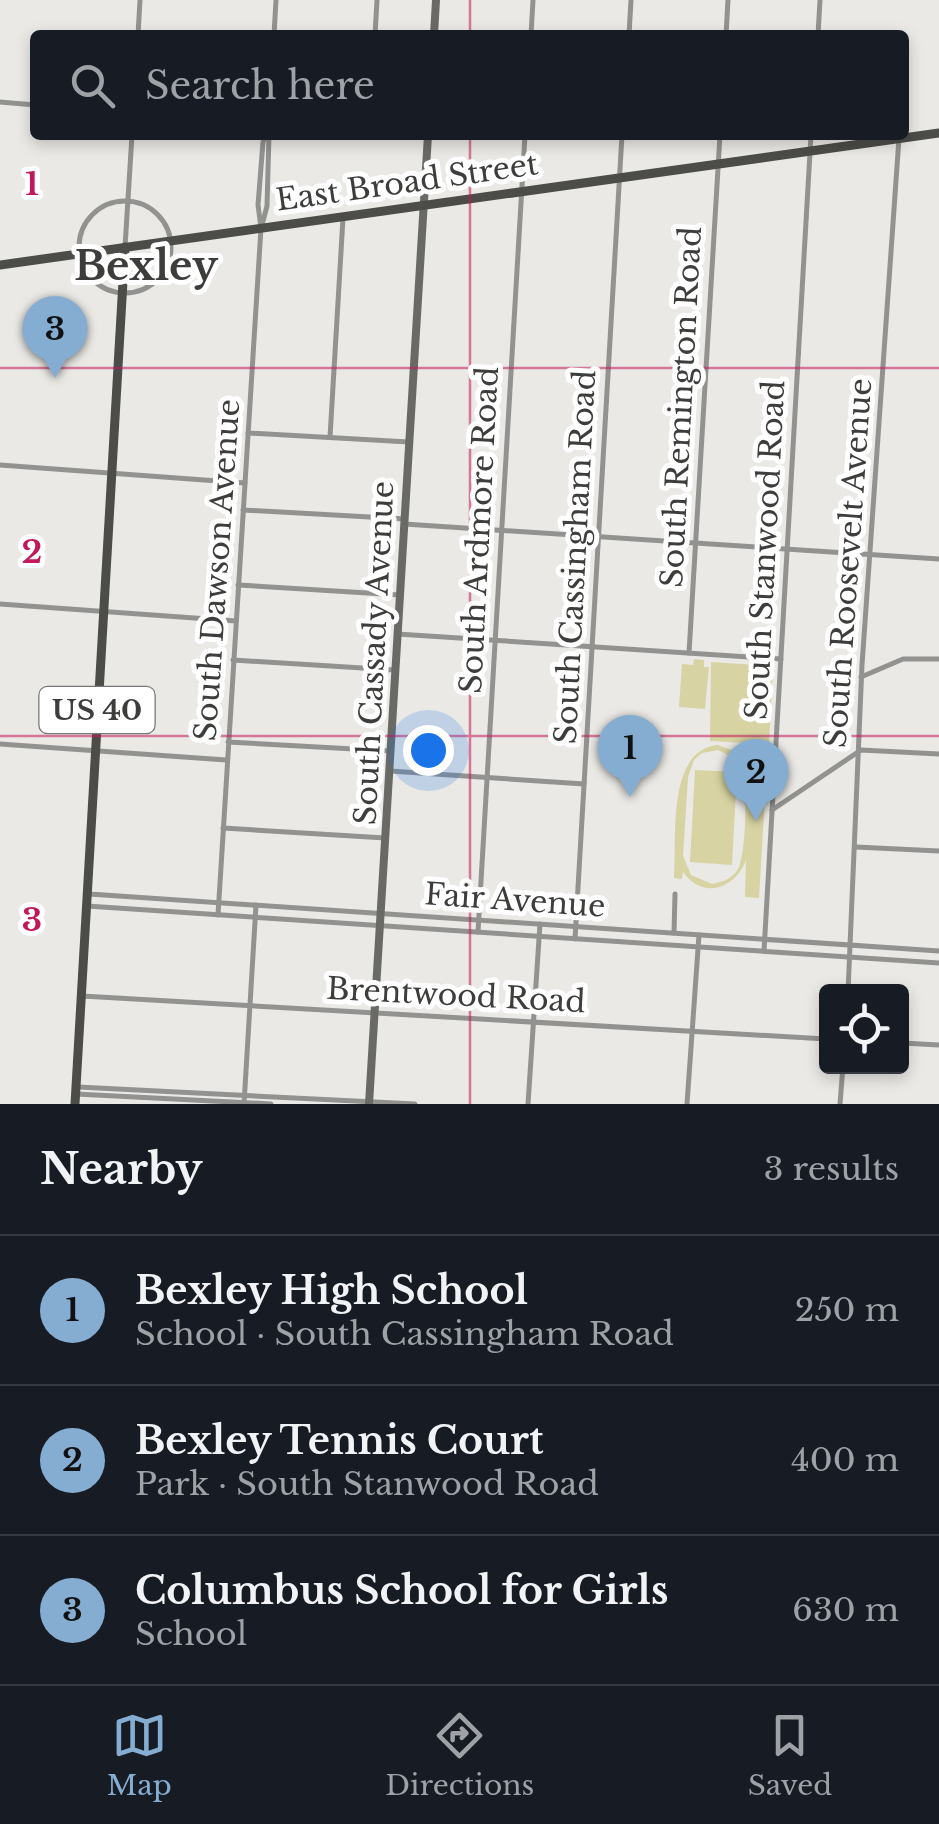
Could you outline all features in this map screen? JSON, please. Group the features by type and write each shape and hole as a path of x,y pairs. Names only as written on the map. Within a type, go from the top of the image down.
{"main road":[{"name":"East Broad Street","path":"909,136 939,132"},
{"name":"East Broad Street","path":"0,266 885,140"},
{"name":"US 40","path":"76,1095 125,247"}],"street":[{"path":"138,30 140,0"},
{"path":"274,30 276,0"},
{"path":"375,30 377,0"},
{"path":"434,30 436,0"},
{"path":"531,30 533,0"},
{"path":"628,30 631,0"},
{"path":"726,30 728,0"},
{"path":"818,30 820,0"},
{"path":"0,102 30,105"},
{"path":"125,247 132,140"},
{"name":"South Dawson Avenue","path":"218,915 261,228 267,206 268,140"},
{"name":"South Cassady Avenue","path":"369,1103 428,140"},
{"name":"South Ardmore Road","path":"478,932 525,140"},
{"name":"South Cassingham Road","path":"575,939 622,140"},
{"name":"South Remington Road","path":"689,653 720,140"},
{"name":"South Stanwood Road","path":"764,951 811,140"},
{"name":"South Roosevelt Avenue","path":"848,984 861,677 899,140"},
{"path":"128,201 156,213 166,226 170,241 170,260 156,282 122,294 93,282 79,254 80,233 91,215 108,204 128,201"},
{"path":"330,437 343,215"},
{"path":"248,433 409,442"},
{"path":"0,465 245,482"},
{"path":"243,510 939,560"},
{"path":"238,585 400,595"},
{"path":"0,604 236,621"},
{"path":"398,634 781,658"},
{"path":"861,677 903,659 939,659"},
{"path":"234,660 395,670"},
{"path":"228,742 391,751"},
{"path":"0,744 227,760"},
{"path":"772,810 858,751 939,754"},
{"path":"390,771 584,784"},
{"path":"223,828 386,838"},
{"path":"856,847 939,852"},
{"name":"Fair Avenue","path":"87,894 939,951"},
{"path":"674,933 675,894"},
{"path":"244,1101 256,905"},
{"name":"Fair Avenue","path":"88,906 939,963"},
{"path":"528,1104 540,924"},
{"path":"687,1104 699,935"},
{"name":"Brentwood Road","path":"82,996 819,1039"},
{"path":"909,1044 939,1046"},
{"path":"840,1104 842,1074"},
{"path":"76,1095 415,1104"},
{"path":"244,1101 270,1104"}],"shaded area":[{"path":"694,659 704,660 704,667 709,667 705,709 679,707 682,664 693,665"},
{"path":"711,662 773,666 769,744 710,741"},
{"path":"718,745 739,753 751,778 753,745 768,746 759,898 745,897 746,860 734,878 718,887 700,886 683,872 682,879 674,878 682,779 690,762 701,751","holes":["718,750 739,761 745,797 741,858 734,874 712,884 691,875 683,856 688,777 694,760 702,753"]},
{"path":"695,770 737,772 732,865 690,862"}],"place":[{"name":"Columbus School for Girls","path":"55,378"},
{"name":"Bexley High School","path":"630,797"},
{"name":"Bexley Tennis Court","path":"756,821"}],"district":[{"name":"Bexley","path":"146,266"}]}
